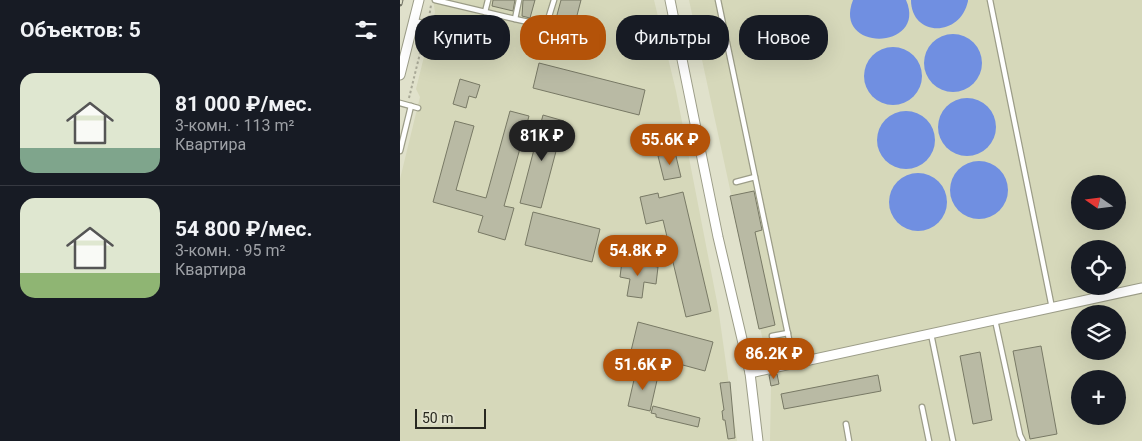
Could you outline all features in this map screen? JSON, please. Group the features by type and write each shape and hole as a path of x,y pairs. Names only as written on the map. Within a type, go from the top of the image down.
{"street":[{"path":"400,75 419,0"},
{"path":"670,0 718,237 750,373 758,441"},
{"path":"750,373 1142,288"}],"lane":[{"path":"434,0 456,2 485,12 546,26 554,0"},
{"path":"485,12 488,0"},
{"path":"515,19 520,0"},
{"path":"718,0 794,363"},
{"path":"990,0 1052,308"},
{"path":"400,103 418,108"},
{"path":"400,151 409,105"},
{"path":"736,182 755,177"},
{"path":"995,320 1023,441"},
{"path":"772,336 788,333"},
{"path":"931,334 954,441"},
{"path":"922,407 929,441"},
{"path":"846,424 849,441"}],"path":[{"path":"432,15 434,0"},
{"path":"409,105 421,60"}],"shaded area":[{"path":"433,0 654,0 658,15 616,15 616,60 669,60 718,307 737,441 400,441 400,179 420,97 416,89 423,60 510,60 510,15 434,15"},
{"path":"689,0 1142,0 1142,441 770,441 771,386 766,355 702,60 729,60 729,15 692,15"}],"water":[{"path":"853,0 906,0 909,17 904,29 893,36 880,39 866,36 856,29 850,17"},
{"path":"911,0 968,1 963,13 956,22 946,27 936,28 927,26 919,21 913,12"},
{"path":"953,34 964,36 977,47 982,63 980,74 969,87 953,92 942,90 929,79 924,63 926,52 937,39"},
{"path":"893,47 904,49 917,60 922,76 920,87 909,100 893,105 882,103 869,92 864,76 866,65 877,52"},
{"path":"967,98 978,100 991,111 996,127 994,138 983,151 967,156 956,154 943,143 938,127 940,116 951,103"},
{"path":"906,111 917,113 930,124 935,140 933,151 922,164 906,169 895,167 882,156 877,140 879,129 890,116"},
{"path":"979,161 990,163 1003,174 1008,190 1006,201 995,214 979,219 968,217 955,206 950,190 952,179 963,166"},
{"path":"918,173 929,175 942,186 947,202 945,213 934,226 918,231 907,229 894,218 889,202 891,191 902,178"}],"building":[{"path":"493,0 515,0 513,11 492,6"},
{"path":"523,0 535,0 531,15 522,15"},
{"path":"561,0 581,0 577,15 557,15"},
{"path":"539,63 645,90 639,115 533,88"},
{"path":"460,79 480,85 476,98 469,96 466,108 453,104"},
{"path":"510,111 529,116 504,206 514,208 505,240 478,232 483,216 433,202 455,121 474,126 456,190 486,198"},
{"path":"543,115 564,121 541,208 520,203"},
{"path":"675,152 681,177 664,180 658,156"},
{"path":"754,191 762,230 755,232 775,325 759,329 730,196"},
{"path":"683,192 711,311 686,317 663,220 646,224 640,197 658,193 659,198"},
{"path":"533,212 600,229 592,262 525,245"},
{"path":"622,261 658,267 656,284 644,282 642,298 627,296 630,279 620,277"},
{"path":"638,322 713,342 705,371 631,351"},
{"path":"1041,346 1057,434 1030,439 1013,351"},
{"path":"782,352 783,359 767,363 766,355"},
{"path":"980,352 992,420 973,424 960,356"},
{"path":"636,371 658,376 650,411 628,406"},
{"path":"777,374 779,384 771,386 769,375"},
{"path":"878,375 881,391 784,409 781,394"},
{"path":"730,382 735,438 728,439 725,420 723,420 722,411 724,410 720,383"},
{"path":"653,406 700,418 698,427 656,417 656,414 651,413"}],"railway":[{"path":"400,4 401,0"}]}
